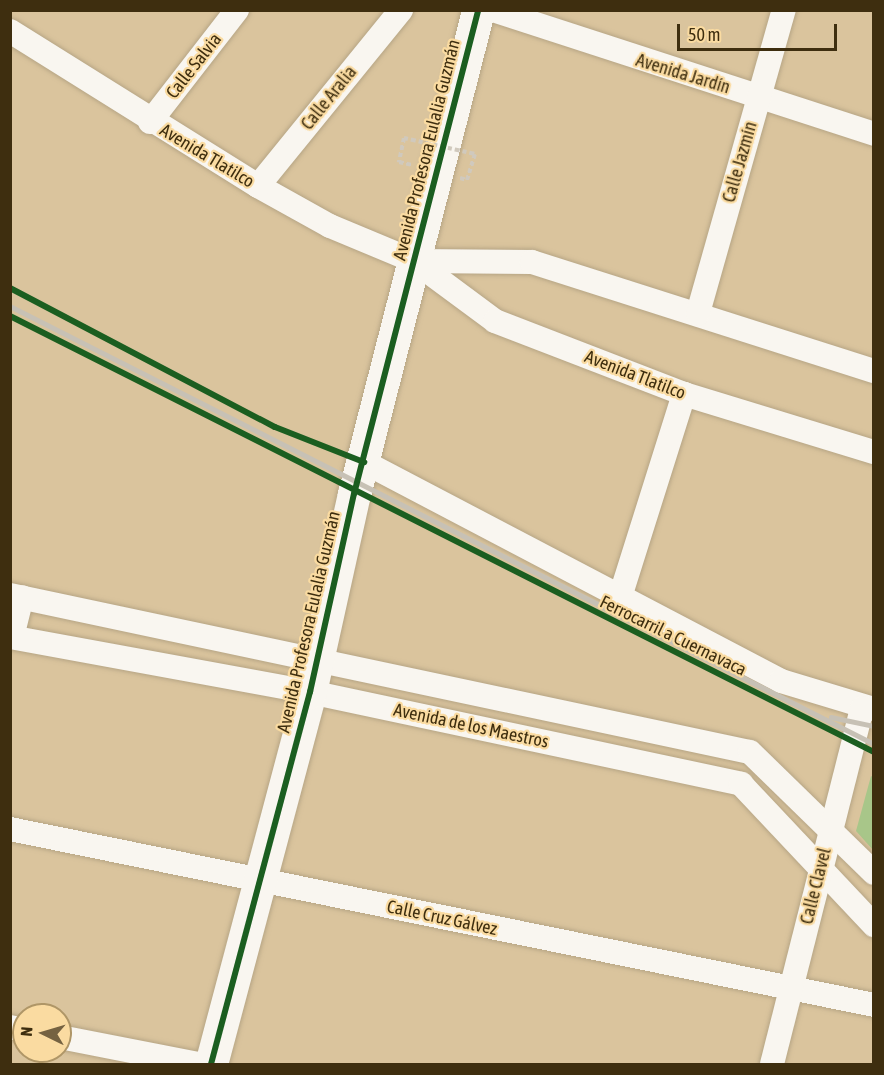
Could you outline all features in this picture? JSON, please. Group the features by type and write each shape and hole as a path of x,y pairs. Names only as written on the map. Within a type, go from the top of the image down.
{"main road":[{"name":"Avenida Profesora Eulalia Guzmán","path":"211,1065 310,692 364,462 478,10"}],"street":[{"name":"Calle Salvia","path":"150,122 237,10"},
{"name":"Calle Aralia","path":"258,186 401,10"},
{"name":"Avenida Jardín","path":"493,10 873,134"},
{"name":"Calle Jazmín","path":"698,313 784,10"},
{"name":"Avenida Tlatilco","path":"10,31 150,122 258,186 330,226 414,261 495,321 684,394 873,452"},
{"name":"Avenida Tlatilco","path":"414,261 532,262 698,313 873,371"},
{"path":"621,594 684,394"},
{"path":"364,462 621,594 782,681 868,709"},
{"path":"11,637 16,596"},
{"name":"Avenida de los Maestros","path":"16,596 318,657 750,752 873,873"},
{"name":"Avenida de los Maestros","path":"11,637 310,692 741,784 873,924"},
{"name":"Calle Clavel","path":"772,1065 830,829 868,709"},
{"name":"Calle Cruz Gálvez","path":"10,828 261,882 873,1005"},
{"path":"72,1039 198,1065"}],"path":[{"path":"399,162 404,138 475,154 467,180"}],"green space":[{"path":"871,776 874,778 873,850 856,831"}],"railway":[{"path":"10,306 874,744"},
{"path":"831,717 874,726"}],"cycle path":[{"path":"211,1064 310,692 354,494 478,10"},
{"path":"10,288 275,427 364,462"},
{"name":"Ferrocarril a Cuernavaca","path":"10,316 874,752"}]}
